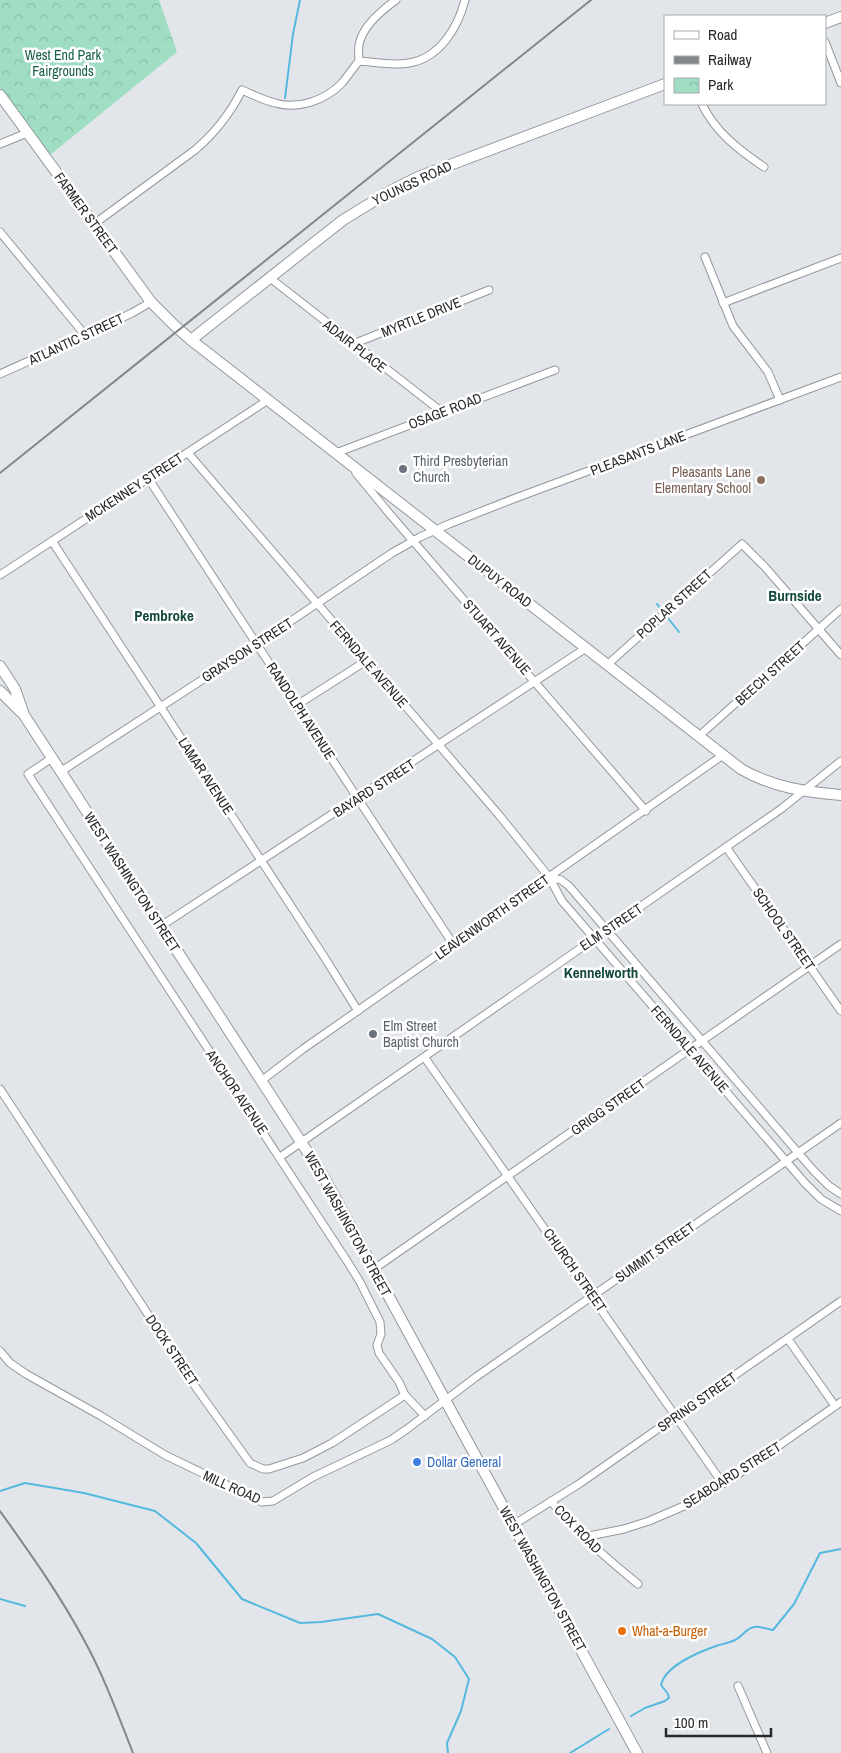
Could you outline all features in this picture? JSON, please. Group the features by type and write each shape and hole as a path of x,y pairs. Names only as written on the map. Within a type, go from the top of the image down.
{"street":[{"path":"94,224 207,140 227,116 242,90 284,105 304,104 315,101 335,89 359,61 359,44 368,26 386,7 396,0"},
{"path":"359,61 406,64 426,57 441,46 455,29 466,0"},
{"path":"826,23 841,17"},
{"path":"826,44 841,81"},
{"name":"YOUNGS ROAD","path":"191,340 343,220 392,190 418,177 664,84"},
{"name":"FARMER STREET","path":"0,95 151,302 176,328"},
{"path":"703,105 725,138 764,167"},
{"path":"0,144 27,133"},
{"path":"0,232 85,335"},
{"path":"705,257 733,326 740,338 768,372 780,400"},
{"path":"724,303 841,258"},
{"name":"ADAIR PLACE","path":"270,278 442,412"},
{"name":"MYRTLE DRIVE","path":"353,344 489,290"},
{"name":"ATLANTIC STREET","path":"0,374 132,313 151,302"},
{"name":"DUPUY ROAD","path":"176,328 724,755 754,776 770,783 805,791 841,795"},
{"name":"OSAGE ROAD","path":"336,453 555,370"},
{"name":"PLEASANTS LANE","path":"434,530 841,377"},
{"name":"MCKENNEY STREET","path":"0,575 268,400"},
{"name":"FERNDALE AVENUE","path":"188,453 500,815 549,877 562,901 690,1050 812,1191 841,1211"},
{"name":"STUART AVENUE","path":"348,463 646,811"},
{"name":"RANDOLPH AVENUE","path":"148,478 453,944"},
{"name":"GRAYSON STREET","path":"60,772 413,541 434,530"},
{"name":"LAMAR AVENUE","path":"52,541 358,1011"},
{"name":"POPLAR STREET","path":"607,665 742,544 818,629"},
{"name":"BEECH STREET","path":"698,736 841,609"},
{"path":"818,629 841,655"},
{"name":"BAYARD STREET","path":"161,926 586,648"},
{"path":"297,706 366,661"},
{"name":"WEST WASHINGTON STREET","path":"0,666 15,689 24,715"},
{"name":"WEST WASHINGTON STREET","path":"0,690 24,715 325,1179 637,1753"},
{"name":"LEAVENWORTH STREET","path":"261,1080 724,755"},
{"name":"ANCHOR AVENUE","path":"52,758 28,774 360,1282 381,1327 377,1345 379,1353 399,1382 405,1395 424,1416"},
{"name":"ELM STREET","path":"280,1158 726,847 805,791 841,762"},
{"name":"SCHOOL STREET","path":"726,847 841,1011"},
{"name":"FERNDALE AVENUE","path":"549,877 561,880 569,886 798,1153 821,1178 841,1194"},
{"name":"GRIGG STREET","path":"374,1269 841,944"},
{"name":"CHURCH STREET","path":"424,1058 724,1484"},
{"name":"DOCK STREET","path":"0,1089 197,1389 250,1463 269,1470 303,1458 332,1443 405,1395"},
{"name":"SUMMIT STREET","path":"446,1400 841,1123"},
{"name":"SPRING STREET","path":"551,1502 841,1301"},
{"path":"788,1339 838,1404"},
{"name":"MILL ROAD","path":"0,1351 10,1363 26,1374 165,1455 266,1502 274,1501 313,1478 391,1440 446,1400"},
{"name":"SEABOARD STREET","path":"584,1537 624,1529 649,1521 691,1503 724,1484 838,1404"},
{"name":"COX ROAD","path":"514,1525 551,1502 603,1555 638,1584"},
{"path":"738,1686 767,1753"}],"green space":[{"name":"West End Park Fairgrounds","path":"0,0 159,0 177,52 50,155 0,88"}],"waterway":[{"path":"285,98 293,34 300,0"},
{"path":"657,604 660,608"},
{"path":"667,617 679,632"},
{"path":"0,1491 25,1483 84,1493 155,1511 196,1543 242,1599 300,1623 378,1614 432,1639 455,1657 469,1679 461,1711 447,1743 448,1753"},
{"path":"631,1716 669,1698 661,1685 664,1678 676,1666 692,1656 735,1640 754,1627 773,1630 794,1604 820,1553 841,1549"},
{"path":"0,1599 25,1606"},
{"path":"570,1753 609,1729"}],"railway":[{"path":"0,473 591,0"},
{"path":"0,1511 55,1590 75,1623 104,1682 133,1753"}],"place":[{"name":"Third Presbyterian Church","path":"403,469"},
{"name":"Pleasants Lane Elementary School","path":"761,480"},
{"name":"Elm Street Baptist Church","path":"373,1034"},
{"name":"Dollar General","path":"417,1462"},
{"name":"What-a-Burger","path":"622,1631"}],"district":[{"name":"Burnside","path":"795,595"},
{"name":"Pembroke","path":"164,615"},
{"name":"Kennelworth","path":"601,972"}]}
